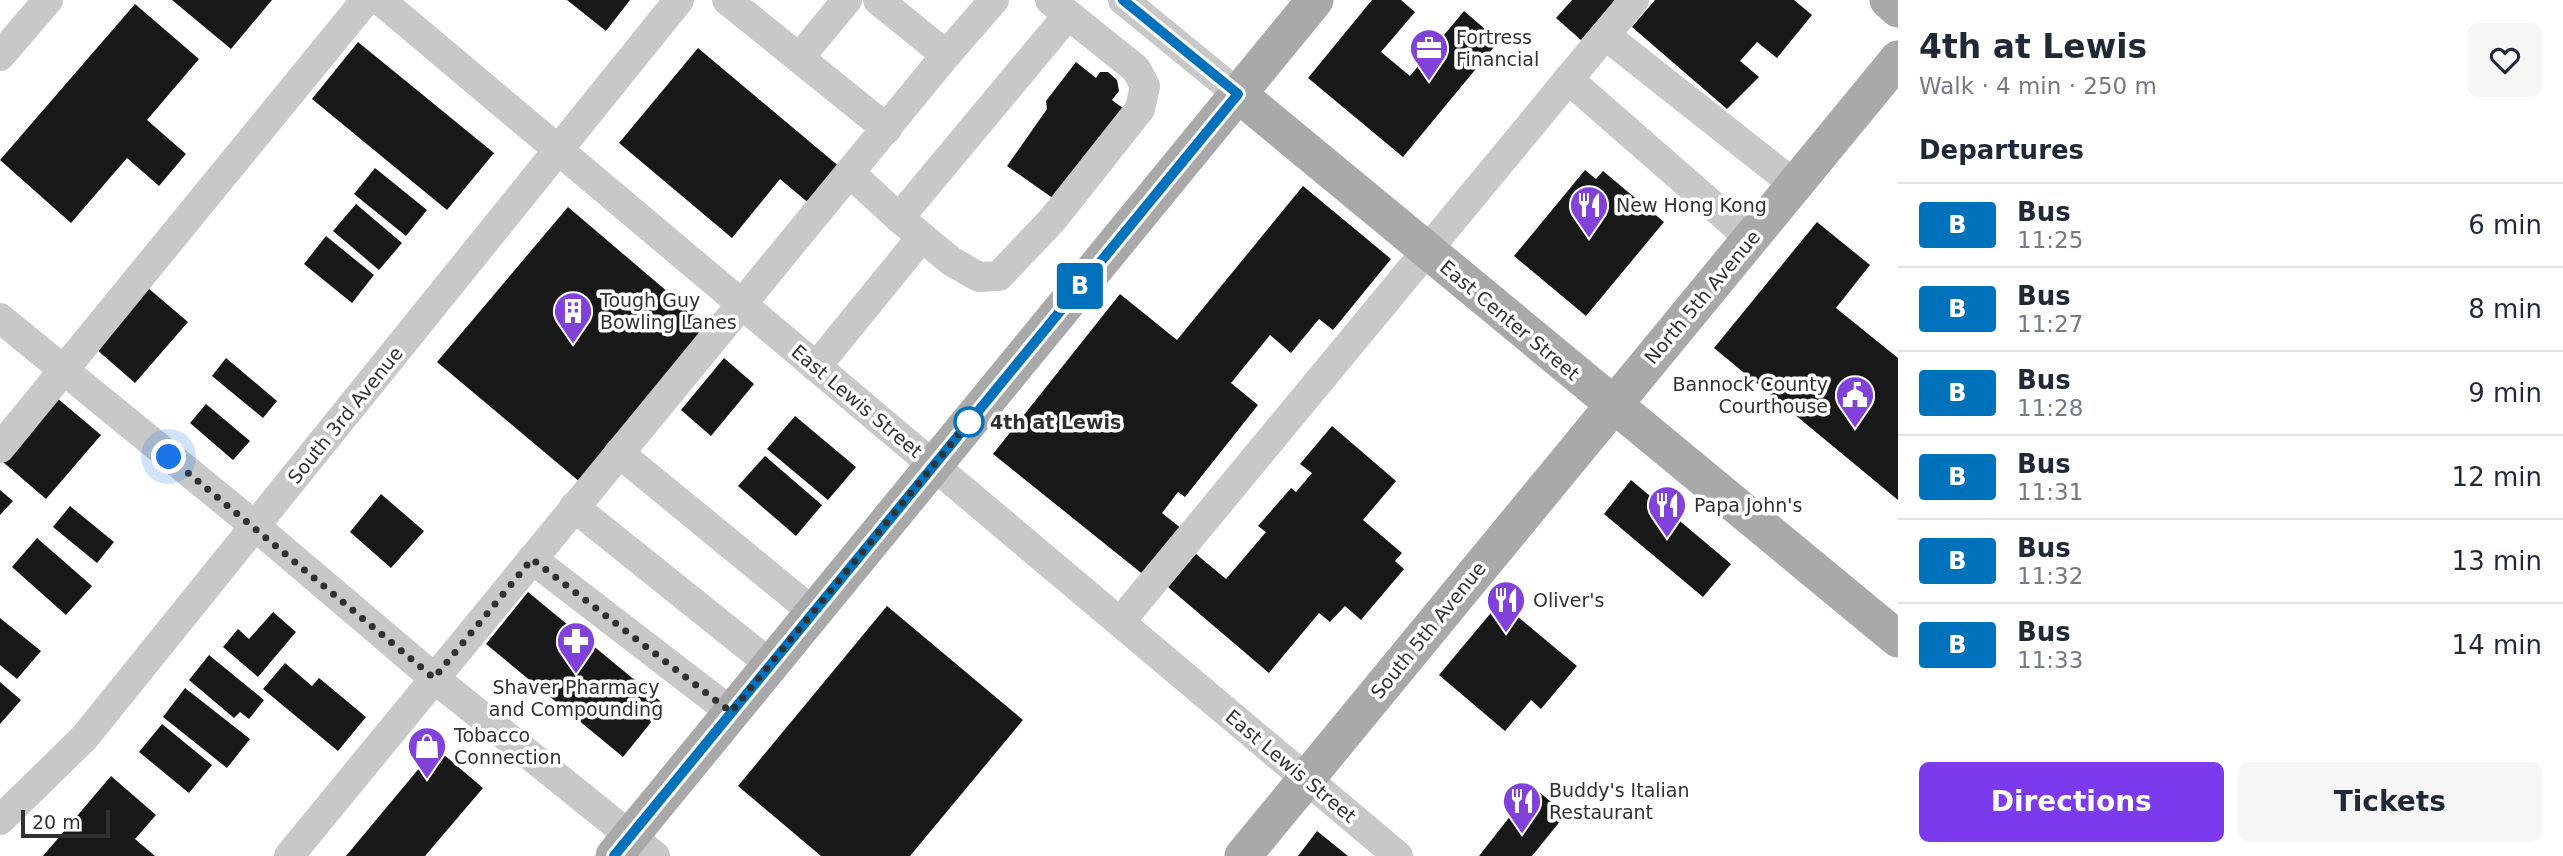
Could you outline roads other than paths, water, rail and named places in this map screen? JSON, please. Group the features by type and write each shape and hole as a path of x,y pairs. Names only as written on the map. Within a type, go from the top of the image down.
{"main road":[{"path":"633,849 731,712 1315,0"},
{"path":"1888,0 1898,9"},
{"name":"North 5th Avenue","path":"1613,405 1898,59"},
{"name":"East Center Street","path":"1238,94 1898,639"},
{"name":"South 5th Avenue","path":"1242,856 1613,405"}],"street":[{"path":"0,56 48,0"},
{"path":"0,448 366,0"},
{"name":"East Lewis Street","path":"380,0 1398,856"},
{"name":"South 3rd Avenue","path":"0,820 84,738 679,0"},
{"path":"727,0 887,129"},
{"path":"799,58 847,0"},
{"path":"878,0 946,55"},
{"path":"289,856 994,0"},
{"name":"East Center Street","path":"1123,0 1238,94"},
{"path":"1120,622 1634,0"},
{"path":"850,173 899,218 921,238 951,261 979,277 999,276 1053,219 1140,109 1145,86 1136,69 1107,43 1059,8 899,218"},
{"path":"1605,35 1795,185"},
{"path":"1568,79 1750,238"},
{"path":"816,367 921,238"},
{"path":"0,318 255,526 633,849"},
{"path":"619,453 813,612"},
{"path":"574,507 770,664"},
{"path":"532,559 731,712"}],"place":[{"name":"Fortress Financial","path":"1429,82"},
{"name":"New Hong Kong","path":"1589,239"},
{"name":"Tough Guy Bowling Lanes","path":"573,345"},
{"name":"4th at Lewis","path":"969,422"},
{"name":"Bannock County Courthouse","path":"1855,429"},
{"name":"Papa John's","path":"1667,539"},
{"name":"Oliver's","path":"1506,634"},
{"name":"Shaver Pharmacy and Compounding","path":"576,675"},
{"name":"Tobacco Connection","path":"427,780"},
{"name":"Buddy's Italian Restaurant","path":"1522,835"}]}
